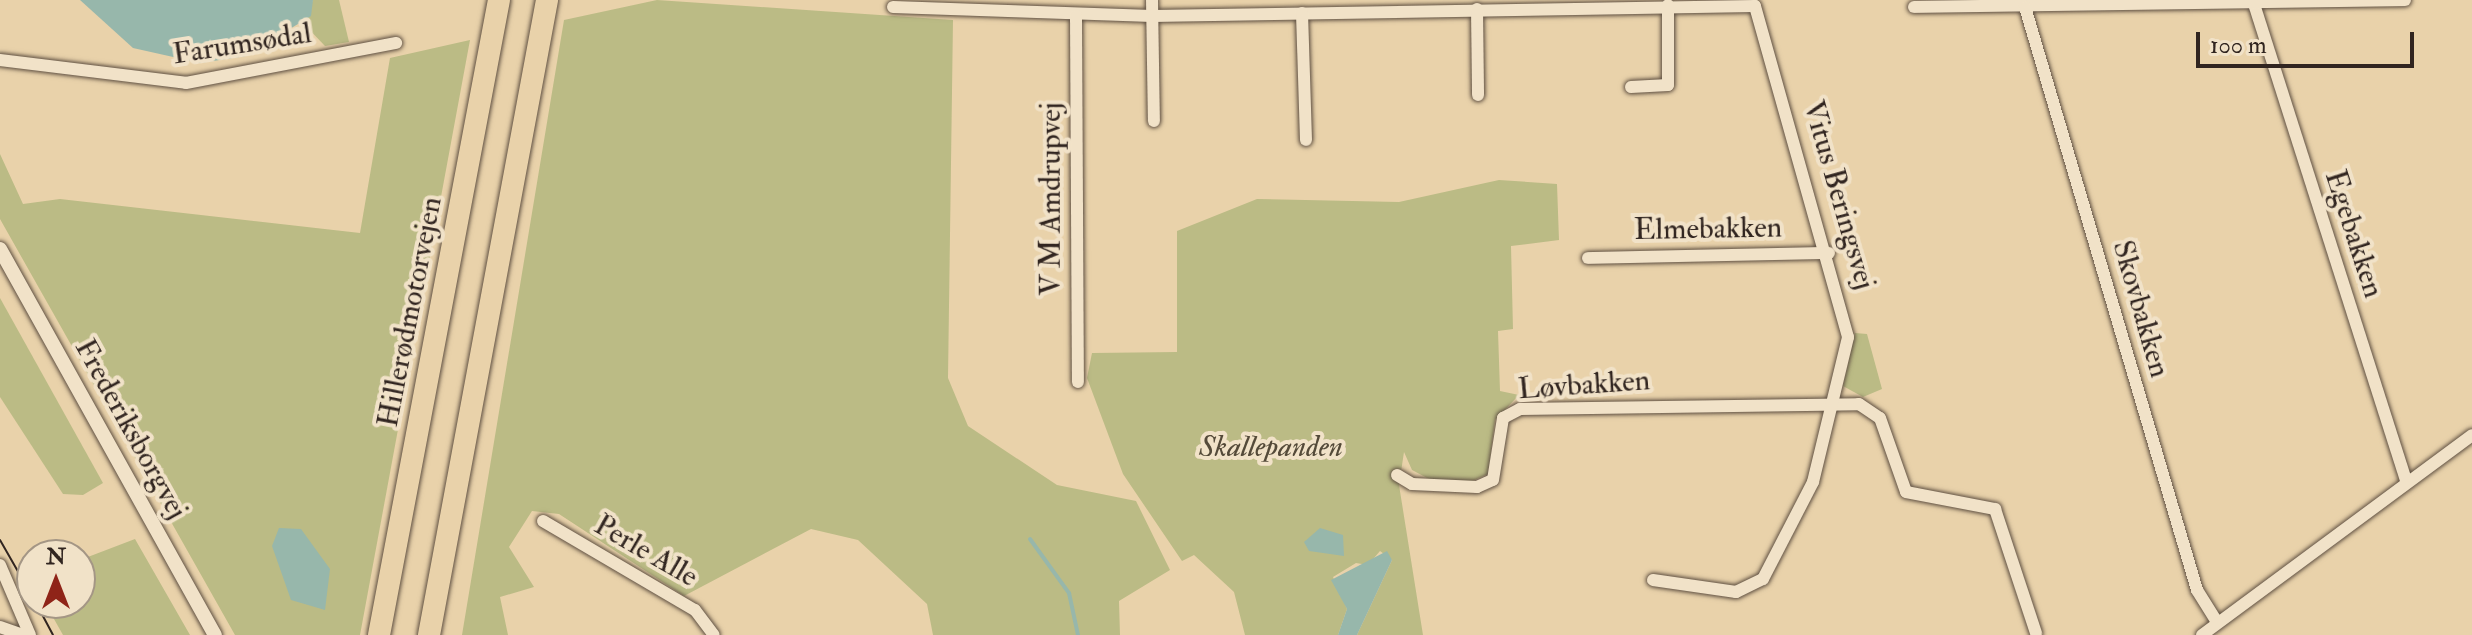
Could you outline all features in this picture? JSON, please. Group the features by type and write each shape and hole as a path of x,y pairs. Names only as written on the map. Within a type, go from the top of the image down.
{"highway":[{"name":"Hillerødmotorvejen","path":"379,635 499,0"},
{"path":"429,635 547,0"}],"street":[{"path":"1152,0 1154,121"},
{"path":"1914,7 1959,3 2025,7 2405,0"},
{"path":"893,7 998,6 1076,16 1152,16 1418,5 1477,9 1525,4 1755,3"},
{"name":"Vitus Beringsvej","path":"1653,580 1736,592 1763,579 1813,482 1848,321 1755,3"},
{"name":"Egebakken","path":"2254,4 2406,479"},
{"path":"1631,87 1668,85 1668,5"},
{"name":"Skovbakken","path":"2025,7 2197,590 2217,622"},
{"path":"1306,140 1308,8"},
{"path":"1477,9 1478,95"},
{"name":"V M Amdrupvej","path":"1076,16 1078,382"},
{"name":"Farumsødal","path":"0,60 186,83 396,43"},
{"name":"Frederiksborgvej","path":"0,249 215,635"},
{"name":"Elmebakken","path":"1588,258 1829,253"},
{"path":"1833,401 1871,408 1880,418 1906,492 1995,509 2036,633"},
{"name":"Løvbakken","path":"1397,475 1412,484 1477,487 1493,480 1503,418 1520,409 1833,401"},
{"path":"2202,635 2406,479 2472,435"},
{"name":"Perle Alle","path":"543,521 695,610 714,635"},
{"path":"0,565 30,635"},
{"path":"0,627 23,635"}],"green space":[{"path":"313,0 339,0 349,42 325,46 303,23"},
{"path":"657,0 953,20 948,378 968,426 1057,485 1136,501 1170,570 1119,601 1120,635 933,635 927,604 858,540 811,529 684,596 559,514 532,511 509,547 534,587 500,597 508,635 462,635 564,20"},
{"path":"470,40 360,635 235,635 0,219 0,154 23,204 60,199 360,233 390,58"},
{"name":"Skallepanden","path":"1499,180 1557,184 1559,240 1511,246 1513,329 1498,331 1500,391 1519,395 1495,420 1488,474 1470,482 1431,480 1412,470 1404,452 1399,485 1423,635 1357,635 1392,560 1380,551 1368,565 1356,563 1333,577 1347,609 1338,635 1245,635 1234,592 1194,555 1182,561 1123,474 1087,378 1092,353 1177,352 1177,231 1257,199 1399,202"},
{"path":"0,298 103,483 83,495 63,494 0,397"},
{"path":"1855,333 1867,334 1882,389 1863,397 1843,386"},
{"path":"135,539 190,635 63,635 54,619 96,619 96,554"}],"shaded area":[{"path":"80,0 313,0 311,16 246,56 200,63 133,48"},
{"path":"279,528 301,529 330,569 325,610 291,600 272,546"},
{"path":"1320,528 1343,535 1344,556 1309,551 1304,542"},
{"path":"1387,551 1392,560 1357,635 1338,635 1347,609 1331,580"}],"waterway":[{"path":"1030,539 1069,593 1078,635"}],"tram line":[{"path":"0,540 16,568"},
{"path":"44,619 53,635"}]}
